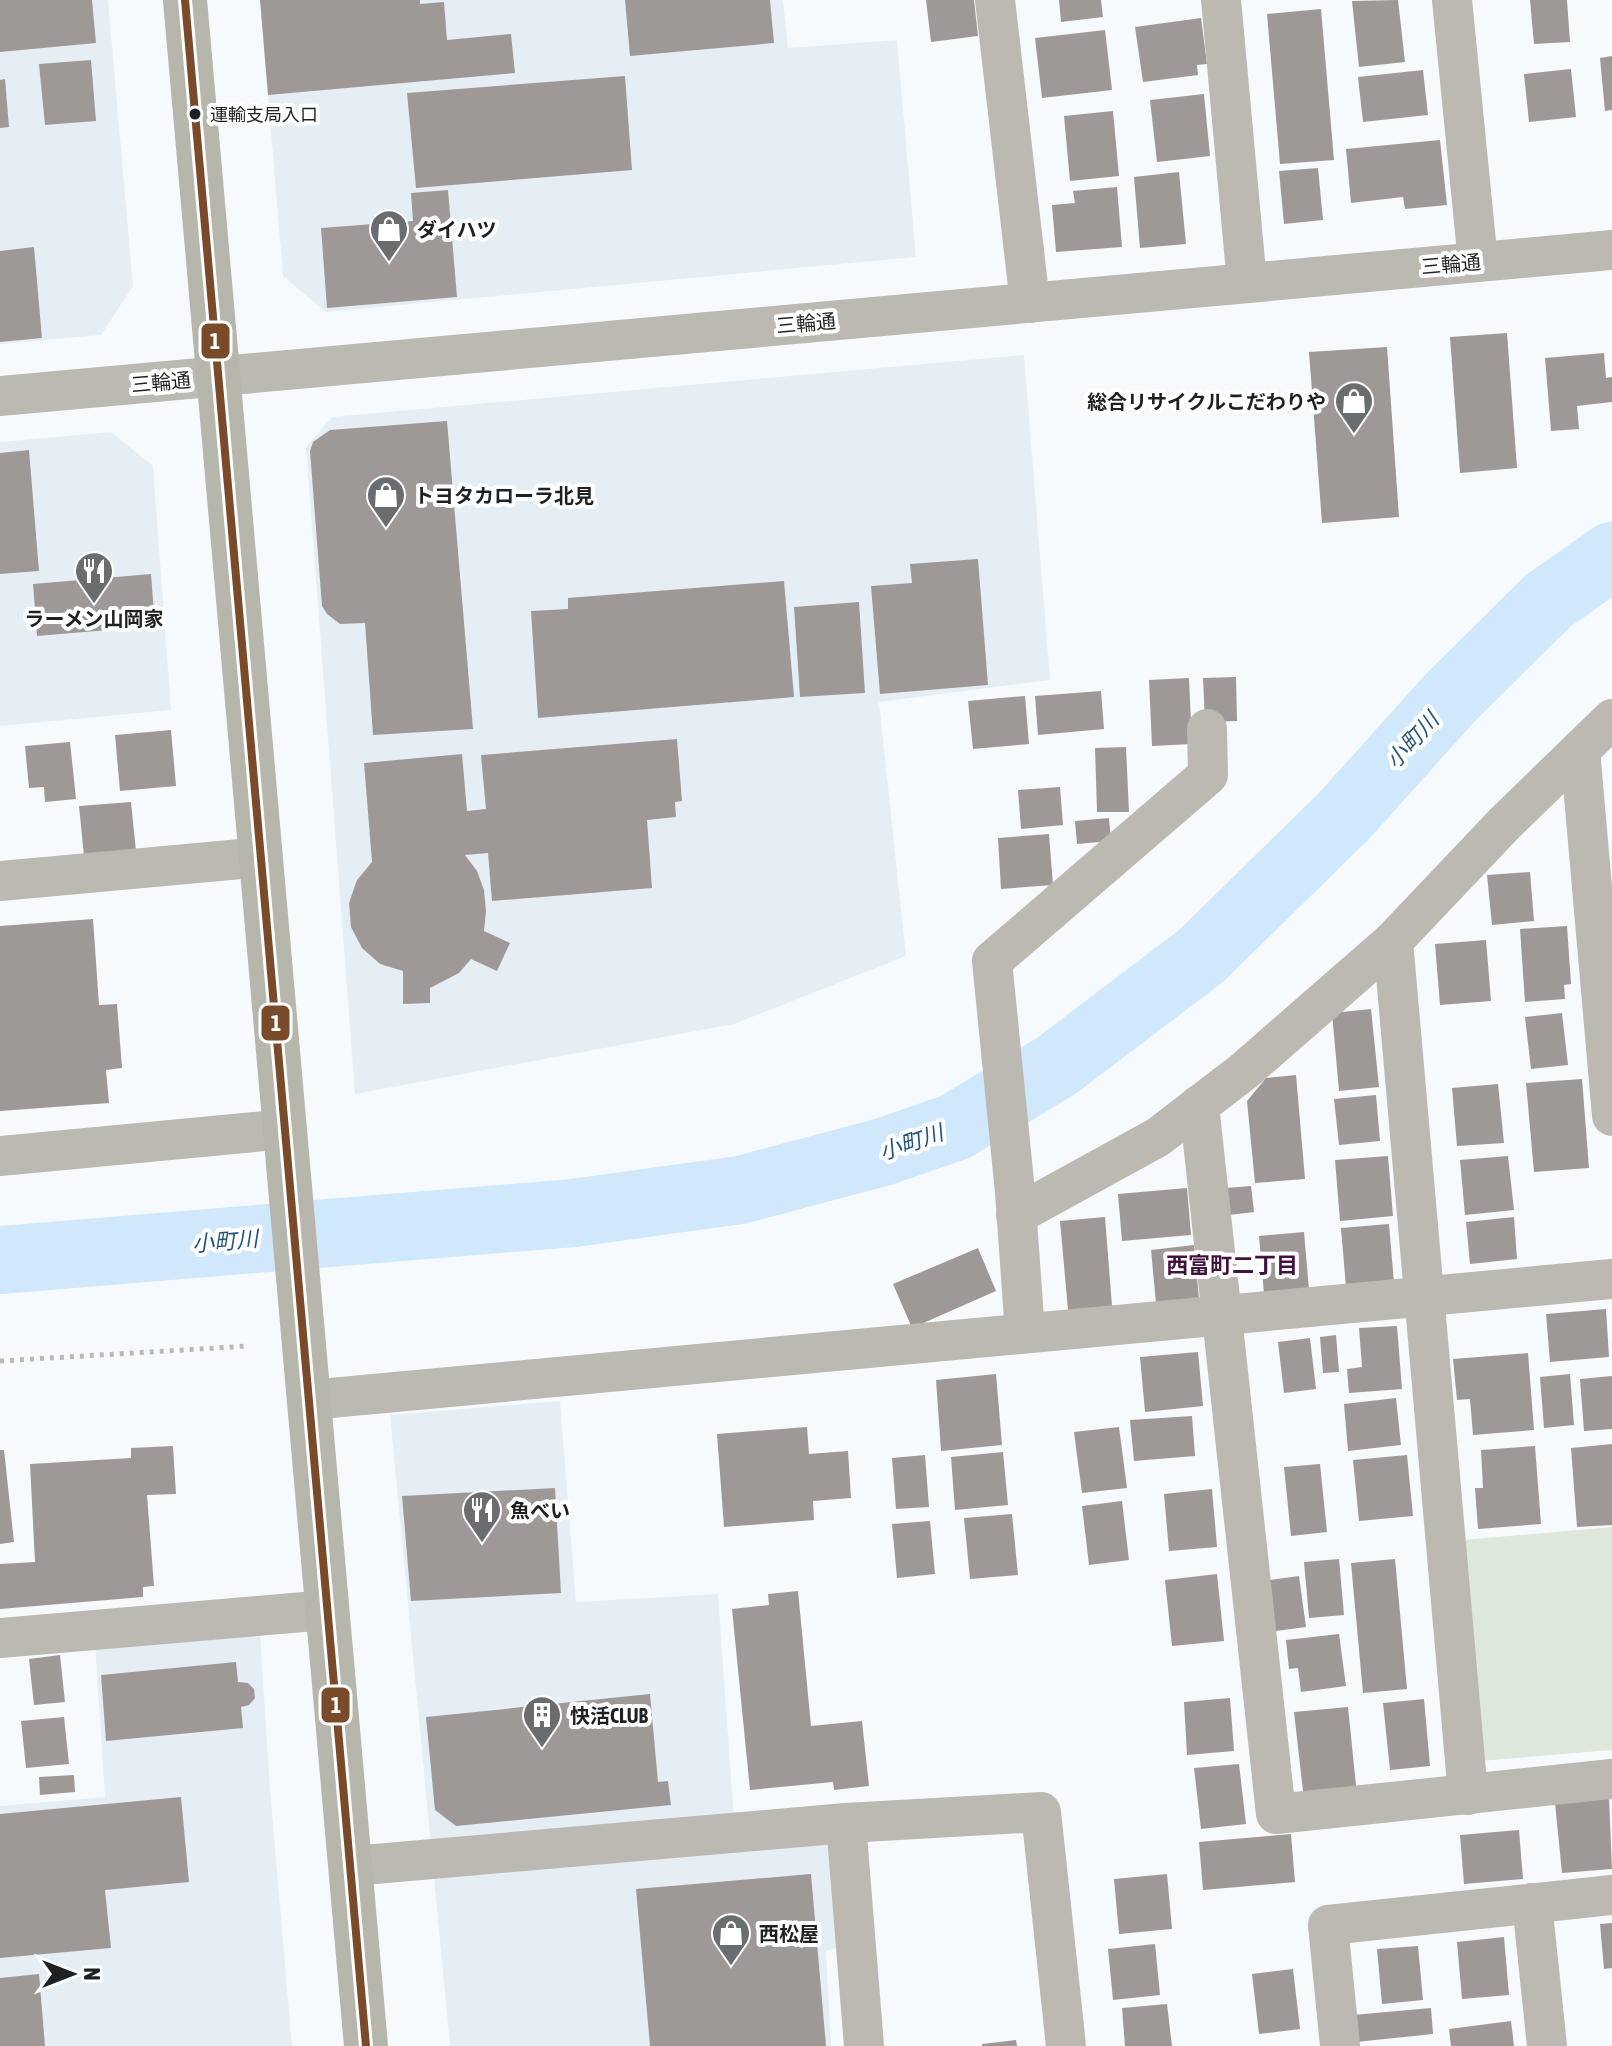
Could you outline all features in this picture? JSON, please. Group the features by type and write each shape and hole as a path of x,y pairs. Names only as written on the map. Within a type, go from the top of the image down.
{"highway":[{"path":"185,0 366,2046"}],"street":[{"path":"995,0 1030,303"},
{"path":"1221,0 1247,283"},
{"path":"1452,0 1478,262"},
{"name":"三輪通","path":"0,396 1612,250"},
{"path":"1016,1204 1158,1137 1244,1071 1393,941 1505,823 1612,719"},
{"path":"1025,1333 1016,1204 992,961 1208,775 1207,729"},
{"path":"1580,750 1612,1116"},
{"path":"0,881 262,857"},
{"path":"1393,941 1468,1795"},
{"path":"1199,1105 1276,1814 1612,1779"},
{"path":"0,1156 286,1129"},
{"path":"309,1400 1612,1279"},
{"path":"0,1638 327,1610"},
{"path":"352,1866 846,1823 1041,1812 1066,2046"},
{"path":"846,1823 864,2046"},
{"path":"1340,2046 1328,1925 1612,1895"},
{"path":"1532,1903 1547,2046"}],"path":[{"path":"0,1361 249,1346"}],"shaded area":[{"path":"0,0 108,0 133,286 101,335 0,344"},
{"path":"260,0 783,0 788,48 897,40 916,257 326,312 283,276"},
{"path":"1024,355 1050,680 879,702 906,956 734,1024 355,1094 306,447 332,417"},
{"path":"111,432 153,466 171,710 0,726 0,442"},
{"path":"560,1401 576,1602 718,1594 736,1848 829,1843 839,1947 826,1951 831,2046 450,2046 390,1415"},
{"path":"260,1634 292,2046 0,2046 0,1806 105,1797 95,1643"}],"green space":[{"path":"1612,1527 1612,1750 1480,1761 1462,1540"}],"building":[{"path":"0,0 92,0 96,43 0,52"},
{"path":"260,0 444,2 447,40 511,34 515,73 268,95"},
{"path":"625,0 770,0 774,43 630,56"},
{"path":"926,0 974,0 978,36 931,42"},
{"path":"1059,0 1101,0 1103,17 1061,22"},
{"path":"1398,0 1405,62 1359,67 1352,1"},
{"path":"1530,0 1567,0 1570,42 1534,44"},
{"path":"1321,9 1334,160 1280,164 1267,14"},
{"path":"1201,18 1207,64 1197,65 1198,75 1143,82 1135,27"},
{"path":"1105,30 1112,90 1042,98 1035,38"},
{"path":"1612,56 1612,110 1605,111 1600,58"},
{"path":"91,60 96,121 45,125 39,64"},
{"path":"1571,69 1576,117 1529,122 1524,74"},
{"path":"1423,70 1428,115 1363,122 1358,77"},
{"path":"625,76 632,170 416,188 407,93"},
{"path":"5,79 9,127 0,128 0,80"},
{"path":"1204,94 1210,156 1157,162 1150,100"},
{"path":"1113,111 1119,176 1070,181 1064,116"},
{"path":"1440,140 1447,205 1405,209 1403,197 1351,203 1346,149"},
{"path":"1318,168 1323,220 1284,224 1279,171"},
{"path":"1179,172 1186,244 1140,248 1134,177"},
{"path":"1117,187 1122,247 1056,252 1052,205 1075,203 1073,191"},
{"name":"ダイハツ","path":"448,190 457,297 327,308 321,228 413,221 411,193"},
{"path":"34,247 42,338 0,342 0,251"},
{"path":"1507,333 1517,468 1460,473 1450,337"},
{"name":"総合リサイクルこだわりや","path":"1387,347 1399,517 1322,523 1309,352"},
{"path":"1604,353 1606,378 1612,377 1612,402 1577,406 1579,429 1551,431 1545,358"},
{"name":"トヨタカローラ北見","path":"447,421 473,729 373,735 365,623 340,624 322,606 310,451 313,442 330,430"},
{"path":"29,450 39,571 0,574 0,453"},
{"path":"978,559 988,685 880,694 871,586 912,583 910,564"},
{"name":"ラーメン山岡家","path":"151,574 155,626 37,636 33,584"},
{"path":"784,581 794,697 538,718 531,611 568,609 568,598"},
{"path":"859,602 865,693 800,697 794,607"},
{"path":"1236,677 1237,721 1205,722 1203,678"},
{"path":"1189,678 1192,744 1152,746 1149,680"},
{"path":"1101,691 1104,729 1038,735 1035,696"},
{"path":"1025,696 1029,744 973,749 968,701"},
{"path":"171,730 176,786 120,791 115,735"},
{"path":"677,739 682,801 675,802 676,817 647,820 652,888 492,901 488,853 465,855 477,871 484,890 484,931 510,943 497,971 471,959 459,973 430,988 430,1003 403,1004 403,971 380,964 362,948 351,927 349,903 357,880 372,862 364,763 462,754 467,811 486,809 481,755"},
{"path":"70,742 76,799 45,802 44,787 29,788 25,746"},
{"path":"1126,747 1129,812 1097,812 1095,748"},
{"path":"1060,787 1063,825 1021,829 1018,790"},
{"path":"131,802 136,851 84,856 79,806"},
{"path":"1109,818 1111,841 1077,844 1075,821"},
{"path":"1049,834 1053,885 1001,889 998,838"},
{"path":"1530,872 1534,921 1492,925 1487,875"},
{"path":"93,919 99,1005 117,1004 122,1068 106,1070 109,1103 0,1111 0,926"},
{"path":"1567,926 1571,984 1564,985 1565,999 1525,1002 1520,929"},
{"path":"1486,940 1491,1001 1440,1005 1435,944"},
{"path":"1371,1009 1379,1087 1339,1091 1332,1013"},
{"path":"1562,1013 1568,1065 1531,1069 1525,1017"},
{"path":"1296,1075 1305,1179 1255,1183 1247,1101 1266,1078"},
{"path":"1582,1079 1589,1168 1534,1172 1526,1083"},
{"path":"1498,1084 1504,1143 1457,1146 1452,1088"},
{"path":"1376,1095 1380,1141 1339,1145 1334,1099"},
{"path":"1388,1156 1393,1216 1340,1221 1335,1160"},
{"path":"1508,1156 1514,1210 1465,1215 1460,1160"},
{"path":"1251,1186 1254,1212 1229,1215 1226,1188"},
{"path":"1187,1188 1191,1235 1122,1241 1118,1194"},
{"path":"1105,1217 1112,1306 1068,1310 1060,1221"},
{"path":"1514,1217 1517,1259 1470,1264 1466,1222"},
{"path":"1389,1224 1394,1283 1346,1287 1341,1228"},
{"path":"1304,1232 1309,1289 1264,1294 1259,1236"},
{"path":"1194,1245 1199,1299 1156,1303 1151,1250"},
{"path":"978,1248 996,1291 912,1328 893,1284"},
{"path":"1606,1309 1609,1357 1550,1362 1546,1314"},
{"path":"1397,1326 1402,1389 1349,1393 1347,1369 1362,1367 1359,1328"},
{"path":"1336,1335 1339,1372 1323,1373 1320,1337"},
{"path":"1310,1338 1316,1389 1284,1393 1278,1342"},
{"path":"1198,1352 1203,1406 1145,1412 1140,1357"},
{"path":"1528,1353 1534,1430 1473,1435 1470,1399 1457,1400 1453,1359"},
{"path":"996,1374 1002,1445 941,1451 936,1380"},
{"path":"1570,1374 1574,1425 1544,1428 1540,1377"},
{"path":"1612,1376 1612,1429 1584,1431 1580,1379"},
{"path":"1396,1398 1401,1445 1348,1451 1344,1404"},
{"path":"1192,1416 1195,1456 1134,1461 1130,1420"},
{"path":"807,1427 809,1454 848,1451 851,1498 813,1501 814,1520 724,1527 717,1434"},
{"path":"1119,1427 1127,1488 1082,1493 1074,1432"},
{"path":"1612,1444 1612,1525 1577,1527 1571,1448"},
{"path":"173,1446 176,1494 147,1495 154,1586 143,1587 143,1597 0,1609 0,1564 35,1562 30,1464 131,1458 131,1448"},
{"path":"1535,1446 1541,1524 1478,1529 1475,1488 1483,1488 1481,1450"},
{"path":"0,1450 4,1450 14,1542 0,1544"},
{"path":"1003,1452 1008,1505 955,1510 951,1457"},
{"path":"925,1455 929,1507 896,1509 892,1458"},
{"path":"1407,1455 1413,1516 1359,1521 1353,1460"},
{"path":"1320,1464 1327,1532 1291,1536 1284,1467"},
{"name":"魚べい","path":"555,1488 561,1593 411,1601 402,1496"},
{"path":"1212,1489 1217,1547 1169,1551 1164,1494"},
{"path":"1122,1501 1129,1560 1089,1565 1082,1506"},
{"path":"1012,1514 1018,1575 970,1579 964,1518"},
{"path":"930,1521 935,1574 897,1578 892,1524"},
{"path":"1339,1559 1344,1615 1309,1618 1304,1562"},
{"path":"1395,1559 1407,1689 1363,1693 1351,1563"},
{"path":"1217,1574 1224,1641 1172,1646 1165,1580"},
{"path":"1299,1576 1306,1627 1269,1632 1263,1581"},
{"path":"798,1591 811,1726 862,1721 869,1786 834,1790 833,1782 750,1790 732,1609 769,1605 768,1594"},
{"path":"1339,1634 1346,1686 1301,1692 1298,1668 1289,1669 1286,1640"},
{"path":"60,1655 65,1702 34,1705 29,1659"},
{"path":"236,1662 238,1682 248,1683 254,1689 255,1698 249,1705 241,1707 243,1728 106,1741 101,1675"},
{"name":"快活CLUB","path":"650,1694 658,1782 668,1781 671,1805 456,1826 435,1810 426,1717"},
{"path":"1230,1698 1234,1751 1187,1755 1184,1702"},
{"path":"1424,1699 1430,1766 1390,1770 1383,1703"},
{"path":"1348,1707 1357,1795 1304,1800 1294,1712"},
{"path":"64,1717 69,1764 26,1768 21,1721"},
{"path":"1239,1764 1246,1824 1201,1829 1194,1768"},
{"path":"74,1775 75,1792 40,1795 39,1777"},
{"path":"181,1797 189,1882 105,1890 111,1948 0,1958 0,1814"},
{"path":"1609,1798 1612,1869 1562,1873 1555,1803"},
{"path":"1519,1830 1523,1879 1464,1884 1460,1835"},
{"path":"1291,1834 1295,1882 1203,1890 1199,1842"},
{"name":"西松屋","path":"811,1874 826,2046 650,2046 636,1889"},
{"path":"1167,1874 1172,1929 1119,1934 1114,1879"},
{"path":"1612,1923 1612,1968 1604,1969 1600,1924"},
{"path":"1504,1937 1509,1995 1462,1999 1457,1942"},
{"path":"1155,1944 1160,1995 1113,2000 1108,1949"},
{"path":"1418,1946 1423,2000 1382,2004 1377,1949"},
{"path":"1293,1969 1300,2029 1259,2034 1252,1974"},
{"path":"39,1974 45,2046 0,2046 0,1978"},
{"path":"1167,2004 1172,2046 1125,2046 1122,2008"},
{"path":"1431,2008 1433,2034 1356,2042 1353,2015"},
{"path":"1511,2021 1514,2046 1451,2046 1449,2029"},
{"path":"1016,2040 1017,2046 982,2046 982,2044"}],"waterway":[{"name":"小町川","path":"0,1260 573,1213 740,1190 883,1152 955,1127 1056,1066 1201,956 1344,816 1450,698 1548,601 1612,556"}],"transit line":[{"name":"1","path":"185,0 366,2046"}],"place":[{"name":"運輸支局入口","path":"195,114"},
{"name":"ダイハツ","path":"389,263"},
{"name":"総合リサイクルこだわりや","path":"1354,435"},
{"name":"トヨタカローラ北見","path":"386,529"},
{"name":"ラーメン山岡家","path":"94,605"},
{"name":"魚べい","path":"482,1544"},
{"name":"快活CLUB","path":"542,1749"},
{"name":"西松屋","path":"731,1967"}],"district":[{"name":"西富町二丁目","path":"1232,1265"}]}
